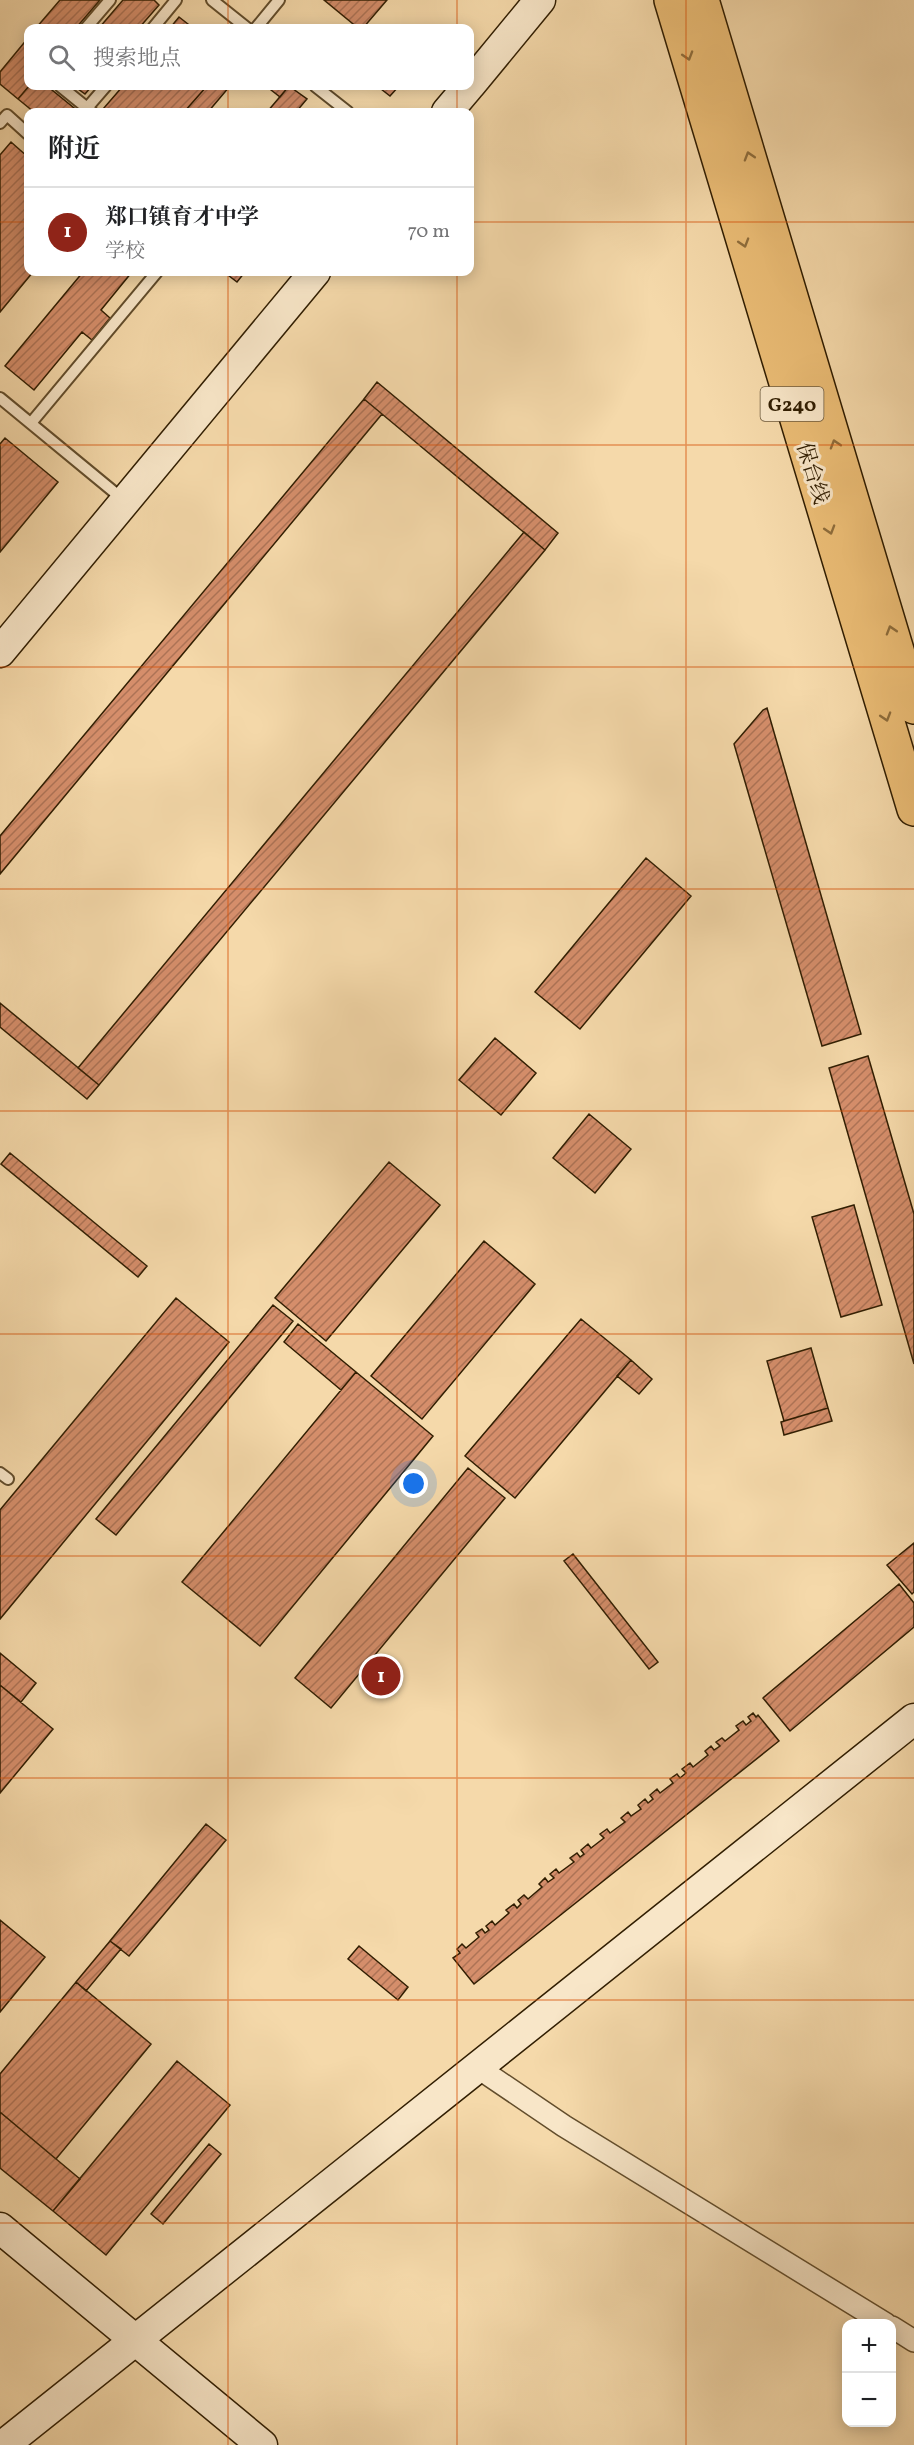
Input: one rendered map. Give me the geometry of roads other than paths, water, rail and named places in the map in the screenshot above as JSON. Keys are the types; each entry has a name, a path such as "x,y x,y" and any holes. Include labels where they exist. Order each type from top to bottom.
{"highway":[{"name":"保台线","path":"671,0 914,808"},
{"name":"保台线","path":"702,0 914,706"}],"street":[{"path":"474,79 540,0"},
{"path":"450,108 465,90"},
{"path":"0,652 312,276"},
{"path":"4,2445 914,1719"},
{"path":"477,2067 564,2126 878,2319"},
{"path":"0,2228 233,2445"},
{"path":"0,2252 261,2445"},
{"path":"896,2330 914,2341"}],"lane":[{"path":"89,24 110,0"},
{"path":"156,24 176,0"},
{"path":"212,0 242,24"},
{"path":"259,24 279,0"},
{"path":"65,90 88,108"},
{"path":"91,108 103,90"},
{"path":"320,90 343,108"},
{"path":"0,123 6,115 24,131"},
{"path":"31,423 154,276"},
{"path":"0,398 125,501"}],"place":[{"name":"郑口镇育才中学","path":"381,1676"}]}
